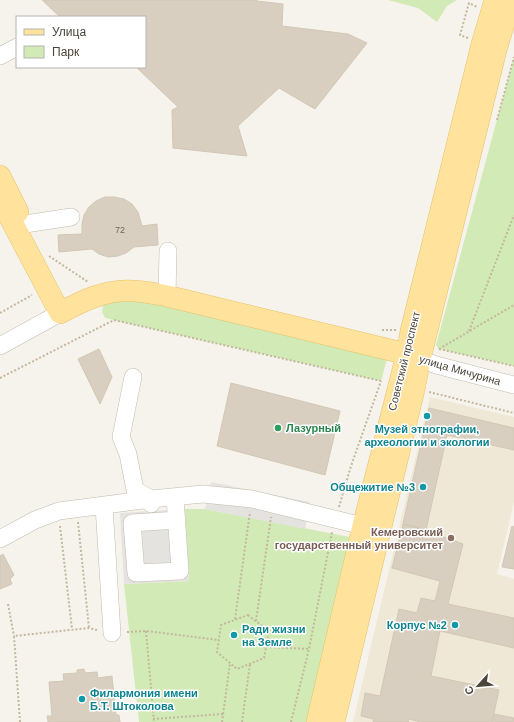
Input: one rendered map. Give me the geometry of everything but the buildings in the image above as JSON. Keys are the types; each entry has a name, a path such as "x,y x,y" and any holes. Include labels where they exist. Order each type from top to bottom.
{"main road":[{"name":"Советский проспект","path":"495,0 499,51"},
{"name":"Советский проспект","path":"334,722 413,398 414,356 411,332 499,51 511,0"},
{"path":"0,176 25,224 65,310"},
{"path":"0,199 65,310"},
{"path":"65,310 90,298 114,292 132,291 167,296 414,356"},
{"name":"Советский проспект","path":"317,722 363,526 414,356"}],"street":[{"path":"0,56 16,48"},
{"path":"25,224 71,217"},
{"path":"167,296 168,251"},
{"path":"0,346 65,310"},
{"name":"улица Мичурина","path":"414,356 436,364 514,385"},
{"path":"133,377 120,437 128,454 135,490 150,499"},
{"path":"0,539 35,520 58,511 150,499 203,494 252,499 363,526"},
{"path":"175,497 177,520 180,571 136,573 132,523 177,520"},
{"path":"150,499 152,522"},
{"path":"104,506 112,633"}],"path":[{"path":"469,3 460,35 499,51 495,126"},
{"path":"469,332 514,215"},
{"path":"439,349 514,305"},
{"path":"0,378 114,320 381,381 351,466 335,520 309,650 291,722"},
{"path":"436,345 439,349 514,366"},
{"path":"428,392 514,413"},
{"path":"235,619 252,499"},
{"path":"256,621 273,504"},
{"path":"76,509 89,628"},
{"path":"58,511 72,630"},
{"path":"8,604 14,636 20,722"},
{"path":"248,615 269,631 264,658 237,669 217,652 221,625 235,619 248,615"},
{"path":"14,636 89,628 112,633 146,631 219,640"},
{"path":"146,631 153,721 223,714"},
{"path":"266,647 309,650"},
{"path":"222,722 230,663"},
{"path":"242,722 250,664"}],"shaded area":[{"name":"Кемеровский государственный университет","path":"430,397 514,417 514,502 497,574 514,579 514,722 353,722"},
{"path":"211,482 310,502 305,529 205,509"},
{"path":"185,509 189,581 124,584 120,513"}],"green space":[{"path":"388,0 457,0 447,6 437,22 418,8"},
{"path":"514,57 514,366 439,349 436,345"},
{"path":"118,295 388,355 381,381 105,318 102,312 103,305"},
{"path":"185,509 205,509 350,537 308,722 139,722 124,584 189,581"}],"place":[{"name":"Музей этнографии, археологии и экологии","path":"427,416"},
{"name":"Лазурный","path":"278,428"},
{"name":"Общежитие №3","path":"423,487"},
{"name":"Кемеровский государственный университет","path":"451,538"},
{"name":"Корпус №2","path":"455,625"},
{"name":"Ради жизни на Земле","path":"234,635"},
{"name":"Филармония имени Б.Т. Штоколова","path":"82,699"}]}
